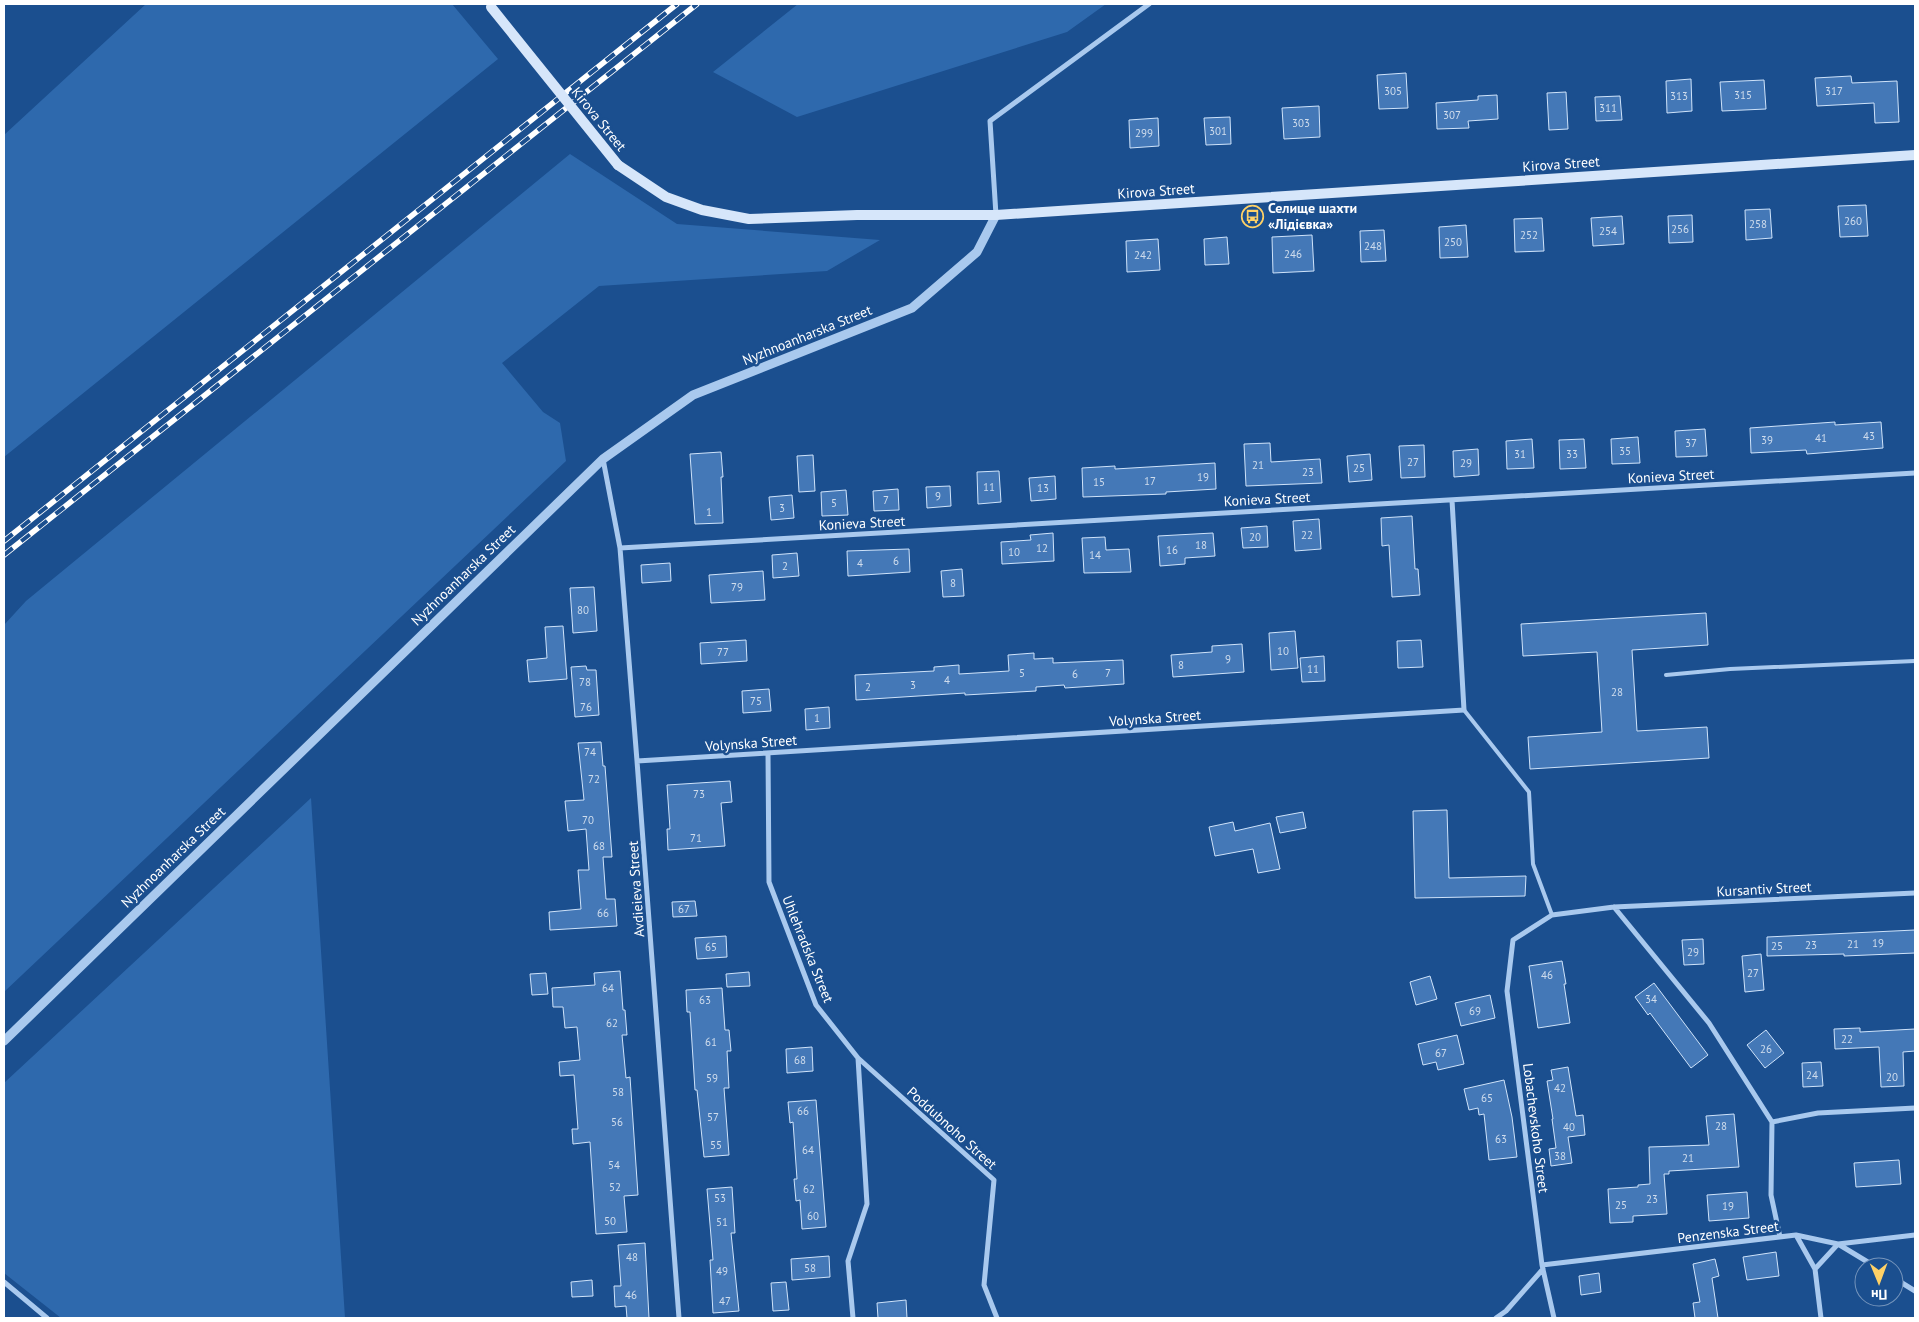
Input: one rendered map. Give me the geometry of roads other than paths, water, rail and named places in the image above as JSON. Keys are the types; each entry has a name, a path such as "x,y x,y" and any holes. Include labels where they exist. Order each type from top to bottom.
{"main road":[{"name":"Kirova Street","path":"489,5 618,165 666,197 702,210 749,219 857,215 996,215 1915,155"}],"street":[{"path":"996,215 990,121 1149,4"},
{"name":"Nyzhnoanharska Street","path":"4,1041 603,459 693,395 912,308 977,252 996,215"},
{"name":"Avdieieva Street","path":"603,459 620,548 638,761 679,1318"},
{"name":"Konieva Street","path":"620,548 1915,473"},
{"path":"1452,500 1464,710"},
{"name":"Volynska Street","path":"638,761 1464,710"},
{"name":"Uhlehradska Street","path":"768,753 769,882 816,1005 858,1058"},
{"name":"Kursantiv Street","path":"1513,940 1552,916 1614,907 1915,893"},
{"path":"1614,907 1709,1024 1772,1122 1771,1196 1780,1237"},
{"name":"Lobachevskoho Street","path":"1513,940 1507,991 1543,1267 1554,1318"},
{"path":"854,1318 848,1261 866,1204 858,1058"},
{"name":"Poddubnoho Street","path":"858,1058 994,1180 984,1286 997,1318"},
{"path":"1772,1122 1818,1114 1915,1108"},
{"path":"1796,1235 1815,1270 1821,1318"},
{"name":"Penzenska Street","path":"1543,1267 1796,1235 1838,1244 1915,1236"},
{"path":"1815,1270 1838,1244 1859,1257"},
{"path":"1496,1318 1506,1310 1543,1267"},
{"path":"4,1282 47,1318"},
{"path":"1904,1284 1915,1291"}],"lane":[{"path":"1666,674 1779,666 1915,661"},
{"path":"1464,710 1529,792 1533,864 1552,916"}],"railway":[{"path":"4,541 677,4"},
{"path":"4,555 697,4"}],"place":[{"name":"Селище шахти «Лідієвка»","path":"1252,216"}]}
